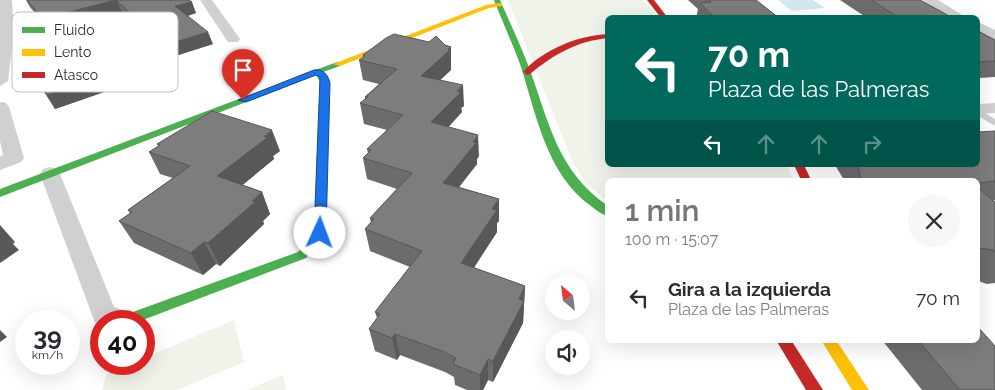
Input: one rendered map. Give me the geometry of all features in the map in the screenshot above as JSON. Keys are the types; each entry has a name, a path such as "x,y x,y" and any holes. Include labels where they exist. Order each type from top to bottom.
{"street":[{"path":"0,81 6,31 6,0"},
{"path":"206,0 233,39"},
{"path":"650,0 662,15"},
{"path":"928,0 956,15"},
{"path":"0,193 498,3 527,72 560,164 573,187 605,211"},
{"path":"980,27 995,36"},
{"path":"527,72 546,55 571,42 605,36"},
{"path":"152,310 302,256 320,233 325,83 324,76 317,71"},
{"path":"0,107 14,158 0,164"},
{"path":"980,111 995,108"},
{"path":"50,174 102,310"},
{"path":"785,343 815,390"},
{"path":"830,343 861,390"}],"lane":[{"path":"980,113 995,124"}],"shaded area":[{"path":"508,0 643,0 657,15 605,15 605,167 788,167 792,178 605,178 605,199 584,182 572,161"},
{"path":"234,320 244,362 177,390 102,390 107,375 155,375 155,353"},
{"path":"283,375 286,390 246,390"}],"water":[{"path":"778,0 813,0 825,8 792,11"}],"building":[{"path":"27,0 116,0 69,12 37,12"},
{"path":"116,0 189,0 192,2 175,6 208,32 178,41 178,12 129,12"},
{"path":"709,0 756,0 775,15 712,15 700,3 711,2"},
{"path":"871,0 920,0 948,15 895,15"},
{"path":"980,32 995,40 995,61 980,62"},
{"path":"394,34 429,42 436,36 445,45 451,47 421,76 463,85 457,91 461,92 431,122 478,135 473,142 476,143 443,183 499,199 492,209 497,210 461,263 525,286 519,299 524,301 493,361 488,359 480,375 453,364 456,358 442,351 395,334 392,338 369,329 380,314 375,312 422,251 365,229 374,219 370,218 412,173 363,158 371,150 367,149 403,115 360,103 397,69 359,60 365,56 363,55"},
{"path":"45,92 56,92 47,95"},
{"path":"212,111 272,130 264,136 267,138 217,176 262,192 252,201 255,202 208,243 204,242 191,253 119,221 132,212 128,210 190,166 149,152 160,145 157,144"},
{"path":"995,131 995,181 980,183 980,178 861,178 858,167 980,167 980,132"},
{"path":"980,190 995,202 995,253 994,250 980,248"},
{"path":"980,329 995,346 995,390 960,390 921,343 980,343"}],"traffic: fast":[{"path":"497,0 523,62 546,132 563,168 575,185 605,210"},
{"path":"0,193 337,64"},
{"path":"154,310 302,255 320,233 325,83 323,76 317,71"}],"traffic: slow":[{"path":"337,64 488,6 500,5"},
{"path":"830,343 861,390"}],"traffic: jam":[{"path":"650,0 662,15"},
{"path":"527,72 545,58 564,47 585,39 605,36"},
{"path":"800,167 805,178"},
{"path":"785,343 815,390"}],"route":[{"path":"243,100 317,71 324,76 320,233"}]}
